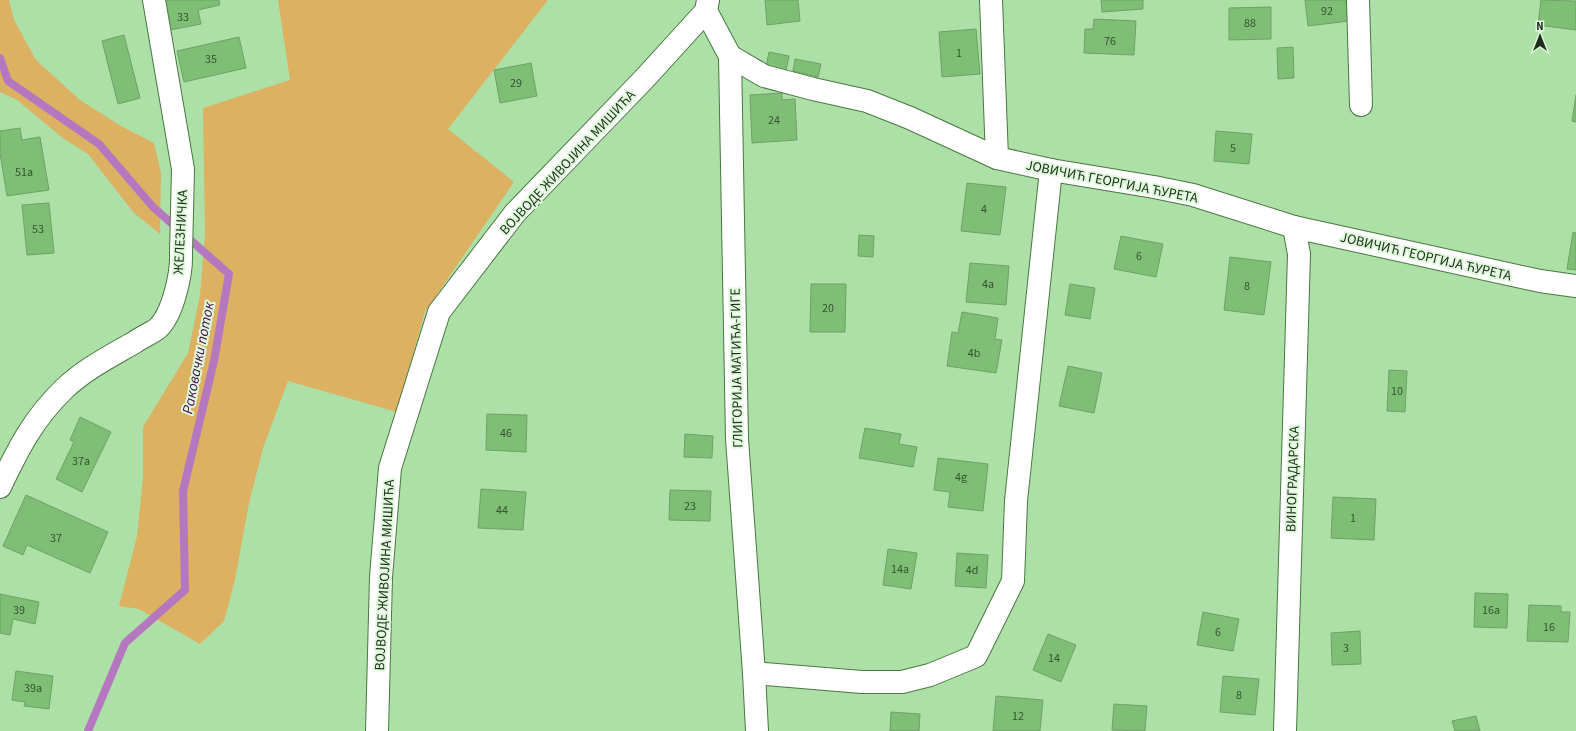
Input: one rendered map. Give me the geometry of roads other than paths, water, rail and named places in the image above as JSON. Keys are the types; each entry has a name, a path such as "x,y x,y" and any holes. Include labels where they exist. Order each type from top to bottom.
{"street":[{"name":"ЖЕЛЕЗНИЧКА","path":"0,487 28,432 46,407 66,387 92,367 159,328 169,312 175,296 182,263 181,253 184,169 154,0"},
{"path":"991,0 997,158"},
{"path":"1358,0 1361,105"},
{"name":"ГЛИГОРИЈА МАТИЋА-ГИГЕ","path":"707,5 730,56 737,439 757,731"},
{"name":"ВОЈВОДЕ ЖИВОЈИНА МИШИЋА","path":"377,731 381,577 390,468 440,312 515,213 646,77 707,5"},
{"name":"ЈОВИЧИЋ ГЕОРГИЈА ЋУРЕТА","path":"730,56 764,76 867,101 910,118 997,158 1051,170 1193,195 1294,226 1533,280 1576,286"},
{"path":"754,673 862,682 902,682 930,675 976,656 1013,580 1016,501 1051,170"},
{"name":"ВИНОГРАДАРСКА","path":"1285,731 1299,254 1294,226"}],"waterway":[{"name":"Раковачки поток","path":"0,58 8,81 99,144 153,207 229,274 214,361 183,491 185,590 125,643 88,731"}]}
